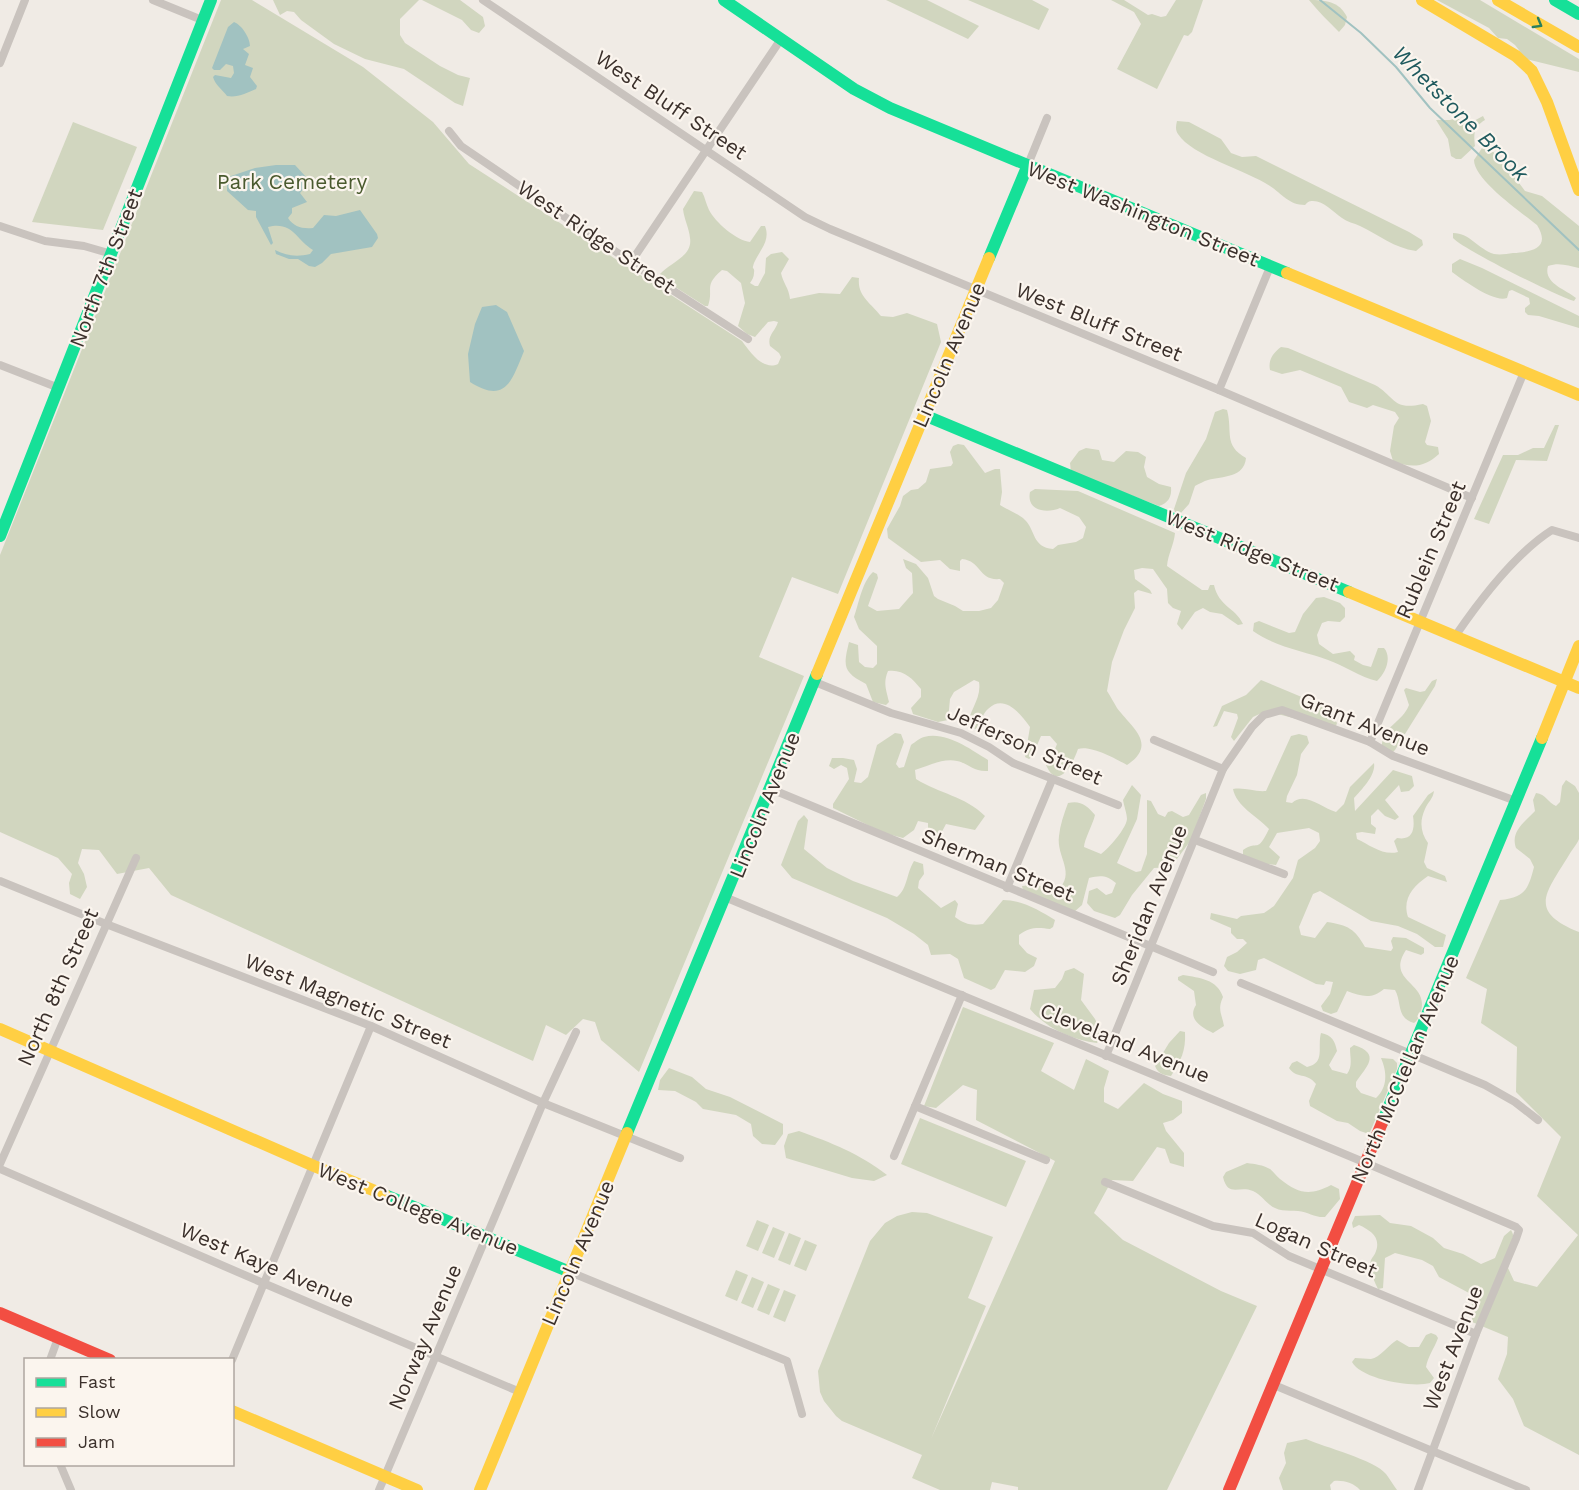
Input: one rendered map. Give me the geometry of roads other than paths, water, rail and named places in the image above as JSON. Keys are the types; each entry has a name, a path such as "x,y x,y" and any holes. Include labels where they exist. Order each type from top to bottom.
{"main road":[{"name":"North 7th Street","path":"0,536 211,0"},
{"name":"West Washington Street","path":"724,0 854,88 890,108 1579,395"},
{"path":"1422,0 1516,56 1532,71 1544,94 1579,190"},
{"path":"1498,0 1579,47"},
{"path":"1555,0 1579,14"},
{"name":"Lincoln Avenue","path":"480,1490 727,898 1027,166"},
{"name":"West Ridge Street","path":"924,415 1579,688"},
{"name":"North McClellan Avenue","path":"1229,1490 1579,646"},
{"name":"West College Avenue","path":"0,1029 314,1166 570,1272"},
{"path":"0,1313 108,1358"},
{"path":"234,1412 417,1490"}],"street":[{"path":"0,63 25,0"},
{"path":"153,0 202,20"},
{"name":"West Bluff Street","path":"483,0 806,217 830,230 1219,390 1472,498"},
{"path":"497,10 501,1"},
{"path":"631,261 781,39"},
{"name":"Lincoln Avenue","path":"1027,166 1047,118"},
{"name":"West Ridge Street","path":"449,131 462,146 748,339"},
{"path":"0,226 45,241 84,246 112,254"},
{"path":"1219,390 1270,267"},
{"path":"0,365 59,388"},
{"name":"Rublein Street","path":"1370,742 1524,372"},
{"path":"1456,636 1486,594 1537,539 1552,530 1579,538"},
{"name":"Jefferson Street","path":"815,682 891,713 961,733 989,747 1013,764 1118,806"},
{"name":"Grant Avenue","path":"1223,769 1252,727 1264,715 1282,710 1370,742 1393,756 1516,801"},
{"path":"1154,740 1223,769"},
{"name":"Sheridan Avenue","path":"1106,1056 1196,840 1223,769"},
{"path":"1008,888 1052,780"},
{"name":"Sherman Street","path":"771,789 1212,972"},
{"path":"1196,840 1284,874"},
{"name":"North 8th Street","path":"0,1164 136,858"},
{"name":"West Magnetic Street","path":"0,881 371,1026 543,1103 680,1158"},
{"name":"Cleveland Avenue","path":"727,898 1509,1223"},
{"path":"1241,983 1485,1085 1515,1102 1538,1120"},
{"path":"894,1156 962,995"},
{"path":"232,1358 371,1026"},
{"name":"Norway Avenue","path":"379,1490 543,1103 576,1032"},
{"path":"915,1106 1046,1160"},
{"name":"West Kaye Avenue","path":"0,1169 520,1392"},
{"name":"Logan Street","path":"1105,1182 1213,1227 1253,1233 1289,1256 1476,1334"},
{"name":"West Avenue","path":"1418,1490 1476,1334 1519,1230 1509,1223"},
{"name":"West College Avenue","path":"570,1272 787,1361 802,1414"},
{"path":"50,1358 58,1338"},
{"path":"1274,1385 1526,1490"},
{"path":"61,1466 71,1490"}],"water":[{"path":"234,22 243,29 249,39 250,46 243,49 249,54 245,65 253,68 250,77 257,86 256,89 246,94 227,96 213,77 215,75 231,78 234,73 233,66 226,64 220,70 212,68 228,27"},
{"path":"295,165 307,178 305,187 300,193 307,202 292,208 292,213 288,218 293,224 302,228 313,228 324,215 336,216 360,210 377,234 378,238 372,247 331,254 315,267 298,259 289,259 276,254 275,250 288,255 301,255 310,254 313,250 294,232 276,226 268,227 273,243 271,245 256,217 256,211 248,210 227,191 227,185 216,181 255,168"},
{"path":"496,305 507,312 524,351 511,380 500,390 492,391 470,382 468,354 475,324 482,307"}],"waterway":[{"name":"Whetstone Brook","path":"1320,0 1361,33 1396,67 1430,108 1579,250"}],"park label":[{"name":"Park Cemetery","path":"292,182"}]}
